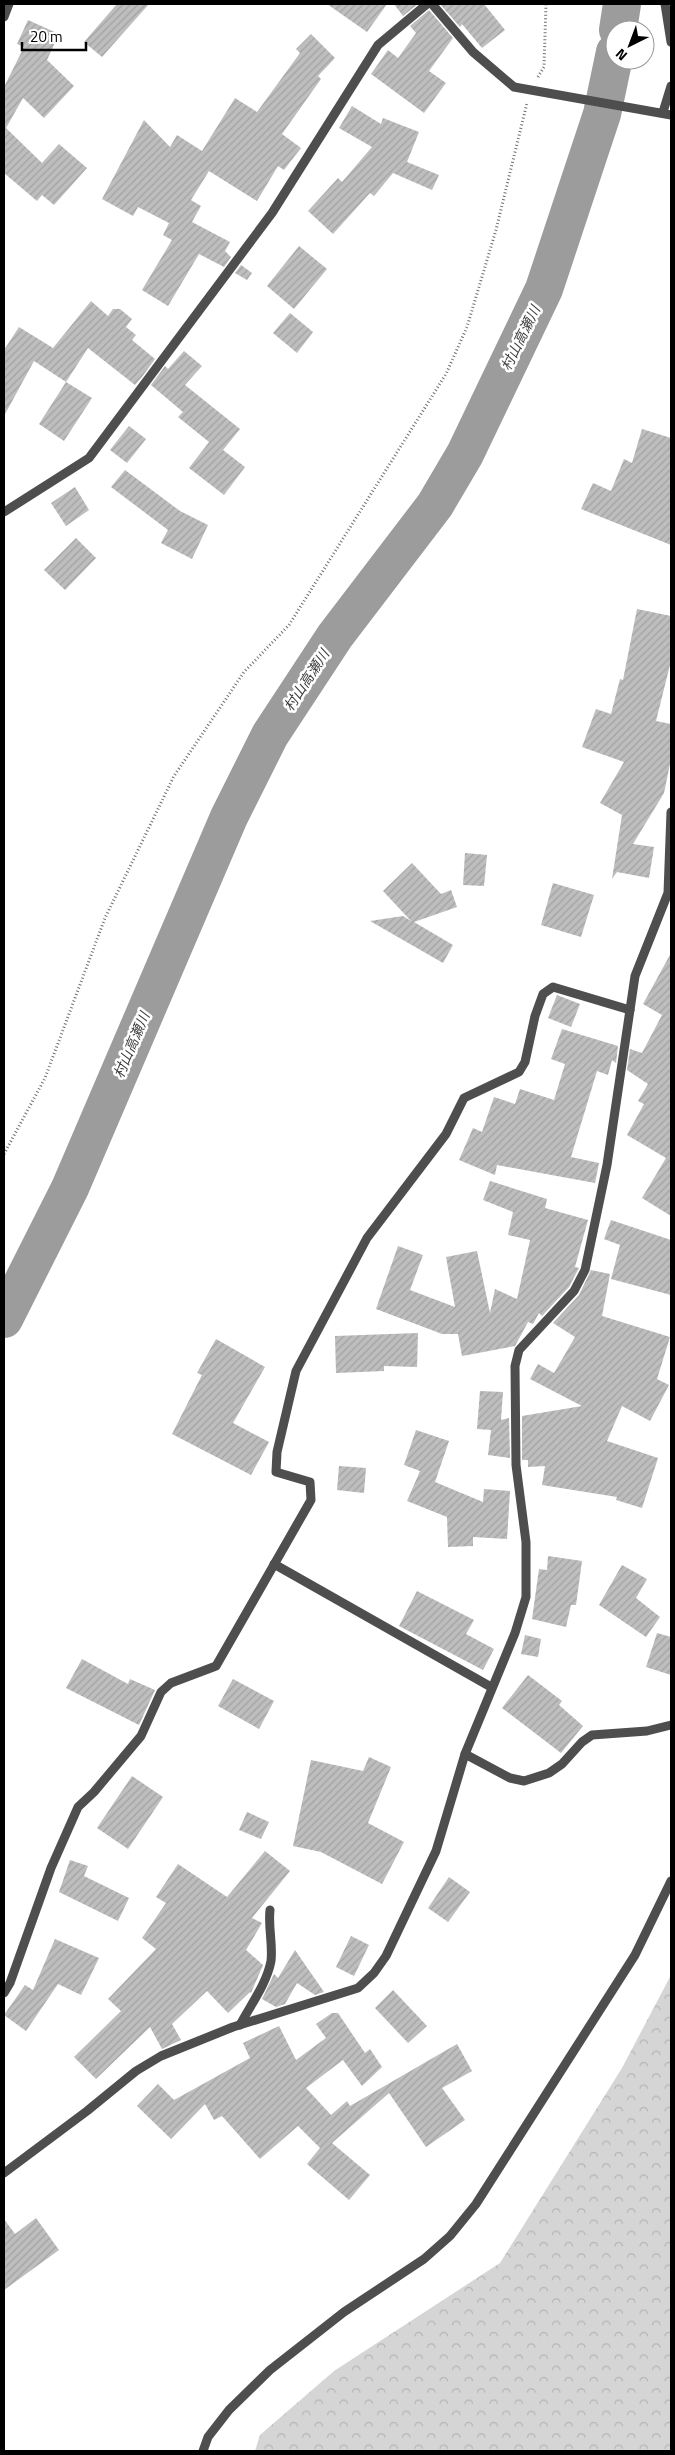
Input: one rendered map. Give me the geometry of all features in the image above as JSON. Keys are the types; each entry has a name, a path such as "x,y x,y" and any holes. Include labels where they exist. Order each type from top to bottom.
{"lane":[{"path":"4,17 9,4"},
{"path":"4,512 89,458 272,213 378,45 427,4"},
{"path":"432,4 473,52 514,87 545,94 667,114 671,86"},
{"path":"665,4 671,42"},
{"path":"4,2171 87,2111 136,2071 161,2056 240,2025 358,1988 374,1974 386,1956 436,1851 465,1754 491,1687 515,1633 526,1597 526,1542 516,1465 515,1366 519,1350 546,1318 574,1291 585,1270 606,1165 635,976 669,892 671,812"},
{"path":"4,1993 10,1983 51,1868 78,1807 94,1792 141,1736 161,1692 171,1683 216,1666 311,1500 310,1482 276,1472 277,1452 296,1371 367,1238 446,1134 464,1098 519,1072 525,1062 535,1016 543,994 553,987 630,1010"},
{"path":"274,1564 491,1687"},
{"path":"465,1754 510,1778 524,1781 549,1772 562,1764 582,1742 592,1735 647,1731 671,1725"},
{"path":"202,2451 208,2437 229,2410 270,2370 344,2312 424,2259 450,2236 476,2204 635,1955 671,1881"},
{"path":"240,2025 266,1977 271,1961 271,1934 268,1921 270,1910"}],"path":[{"path":"4,1154 45,1078 105,918 174,776 244,672 288,625 446,374 470,318 496,230 529,91 544,68 546,4"}],"green space":[{"path":"671,1975 671,2451 255,2451 260,2435 334,2371 500,2263 622,2068"}],"building":[{"path":"117,4 149,4 102,57 84,42"},
{"path":"327,4 387,4 367,32"},
{"path":"394,4 418,4 403,16"},
{"path":"440,4 484,4 505,30 482,48 462,24 460,27"},
{"path":"429,10 453,38 429,71 446,83 424,113 371,74 388,50 398,58 416,33 410,26"},
{"path":"28,20 59,34 47,60 74,86 44,118 23,98 6,128 42,163 59,144 87,168 54,205 42,195 37,201 4,173 4,87 24,47 17,44"},
{"path":"311,34 335,58 318,76 321,79 282,134 301,148 284,170 278,166 257,201 209,171 191,200 201,206 192,222 230,242 225,251 231,257 224,267 199,254 168,306 142,290 172,240 163,235 169,223 138,207 133,216 102,199 144,120 170,147 177,135 202,151 235,98 257,112 300,53 296,49"},
{"path":"352,106 381,124 383,118 419,132 407,162 439,175 432,190 393,173 374,196 370,193 333,234 308,211 338,178 342,182 372,147 339,128"},
{"path":"299,246 327,269 294,309 267,286"},
{"path":"241,265 252,273 247,280 235,273"},
{"path":"91,301 108,316 113,309 120,309 132,319 126,327 136,335 132,340 155,359 142,377 135,385 88,348 66,382 34,361 4,416 4,350 19,327 53,348"},
{"path":"290,313 313,332 297,353 273,333"},
{"path":"184,351 202,366 185,385 240,429 223,450 245,467 224,495 189,468 209,442 178,417 183,412 151,385 165,366 168,369"},
{"path":"66,382 92,398 64,441 39,424"},
{"path":"129,426 146,439 127,463 110,450"},
{"path":"642,429 671,438 671,545 581,509 593,483 611,491 624,459 632,463"},
{"path":"125,470 180,511 208,525 192,559 161,543 168,530 111,487"},
{"path":"75,487 89,510 66,526 51,503"},
{"path":"76,538 96,558 65,590 44,570"},
{"path":"637,609 671,616 671,661 656,721 671,724 671,759 664,793 633,844 654,847 649,878 617,872 612,879 622,815 600,803 624,762 582,747 596,709 611,714 620,679 623,680"},
{"path":"465,853 487,855 484,886 463,885"},
{"path":"412,863 441,894 451,890 457,907 414,922 453,945 443,963 370,921 403,916 411,921 383,891"},
{"path":"553,883 594,895 581,937 541,925"},
{"path":"671,953 671,1216 642,1198 666,1158 627,1135 644,1104 638,1101 648,1084 627,1070 630,1049 642,1053 662,1015 643,1004"},
{"path":"557,995 580,1004 571,1027 548,1018"},
{"path":"562,1029 618,1046 616,1063 612,1060 608,1075 597,1071 571,1157 599,1163 595,1183 497,1165 495,1175 459,1160 473,1128 482,1132 494,1097 515,1104 520,1089 554,1100 565,1064 551,1059"},
{"path":"490,1181 547,1199 545,1208 588,1220 575,1267 579,1268 569,1287 542,1316 539,1313 533,1324 528,1322 515,1346 462,1356 458,1334 442,1334 376,1309 398,1246 423,1255 410,1290 455,1307 446,1257 477,1251 490,1313 495,1289 517,1299 530,1240 508,1235 513,1212 483,1200"},
{"path":"611,1220 671,1240 671,1295 611,1279 620,1245 604,1239"},
{"path":"591,1270 610,1274 602,1316 670,1337 657,1379 669,1385 650,1421 622,1406 607,1441 658,1458 642,1508 616,1500 617,1497 542,1485 545,1466 528,1467 528,1460 522,1460 522,1416 582,1406 530,1379 538,1364 554,1373 575,1337 553,1323 579,1295"},
{"path":"418,1333 417,1367 384,1366 384,1371 336,1373 335,1336"},
{"path":"216,1339 265,1367 233,1423 269,1442 251,1475 172,1434 202,1375 197,1373"},
{"path":"480,1391 503,1392 501,1420 509,1418 510,1458 488,1455 491,1430 477,1429"},
{"path":"416,1430 449,1441 435,1482 483,1502 484,1489 510,1491 507,1539 473,1537 473,1546 448,1547 447,1517 407,1501 420,1471 404,1465"},
{"path":"339,1466 366,1468 364,1493 337,1490"},
{"path":"548,1556 582,1561 576,1605 571,1605 566,1627 532,1619 539,1569 547,1570"},
{"path":"622,1565 647,1579 636,1598 660,1617 646,1637 599,1605"},
{"path":"417,1591 474,1620 466,1634 494,1649 483,1670 399,1626"},
{"path":"657,1633 671,1637 671,1675 646,1667"},
{"path":"525,1635 541,1639 538,1657 521,1654"},
{"path":"82,1659 128,1684 130,1679 155,1690 139,1725 66,1688"},
{"path":"528,1675 562,1701 559,1705 583,1726 561,1753 502,1708"},
{"path":"233,1679 274,1701 259,1729 218,1706"},
{"path":"369,1757 391,1767 368,1823 404,1842 382,1884 321,1852 293,1846 311,1760 363,1771"},
{"path":"132,1776 163,1797 128,1849 97,1828"},
{"path":"247,1812 269,1822 261,1839 239,1830"},
{"path":"265,1851 290,1871 252,1918 262,1923 246,1950 263,1965 251,1993 228,2013 207,1991 172,2024 181,2040 162,2049 150,2027 96,2079 74,2057 121,2011 108,1999 156,1949 142,1938 166,1903 156,1897 178,1864 227,1897"},
{"path":"70,1860 88,1866 84,1876 129,1898 118,1921 59,1892"},
{"path":"449,1877 470,1892 448,1922 428,1908"},
{"path":"351,1936 369,1945 354,1976 336,1967"},
{"path":"55,1939 99,1958 81,1995 58,1984 26,2031 4,2015 25,1985 33,1990"},
{"path":"295,1950 324,1992 315,1995 297,1983 285,2004 276,2007 262,1999 274,1974 278,1978"},
{"path":"393,1990 427,2026 408,2043 375,2008"},
{"path":"332,2013 338,2013 365,2053 370,2049 382,2067 362,2086 343,2060 306,2088 331,2115 347,2101 350,2106 457,2044 472,2071 442,2088 465,2120 426,2147 389,2093 332,2143 370,2175 349,2200 307,2164 320,2148 298,2126 260,2159 222,2116 214,2120 205,2104 171,2139 137,2106 158,2084 174,2100 250,2058 243,2043 279,2026 296,2060 326,2038 316,2024"},
{"path":"36,2218 59,2250 4,2290 4,2219 15,2234"}],"waterway":[{"name":"村山高瀬川","path":"620,20 622,4"},
{"name":"村山高瀬川","path":"4,1319 70,1188 229,817 270,735 335,636 435,505 465,454 544,289 602,114 611,70"}]}
